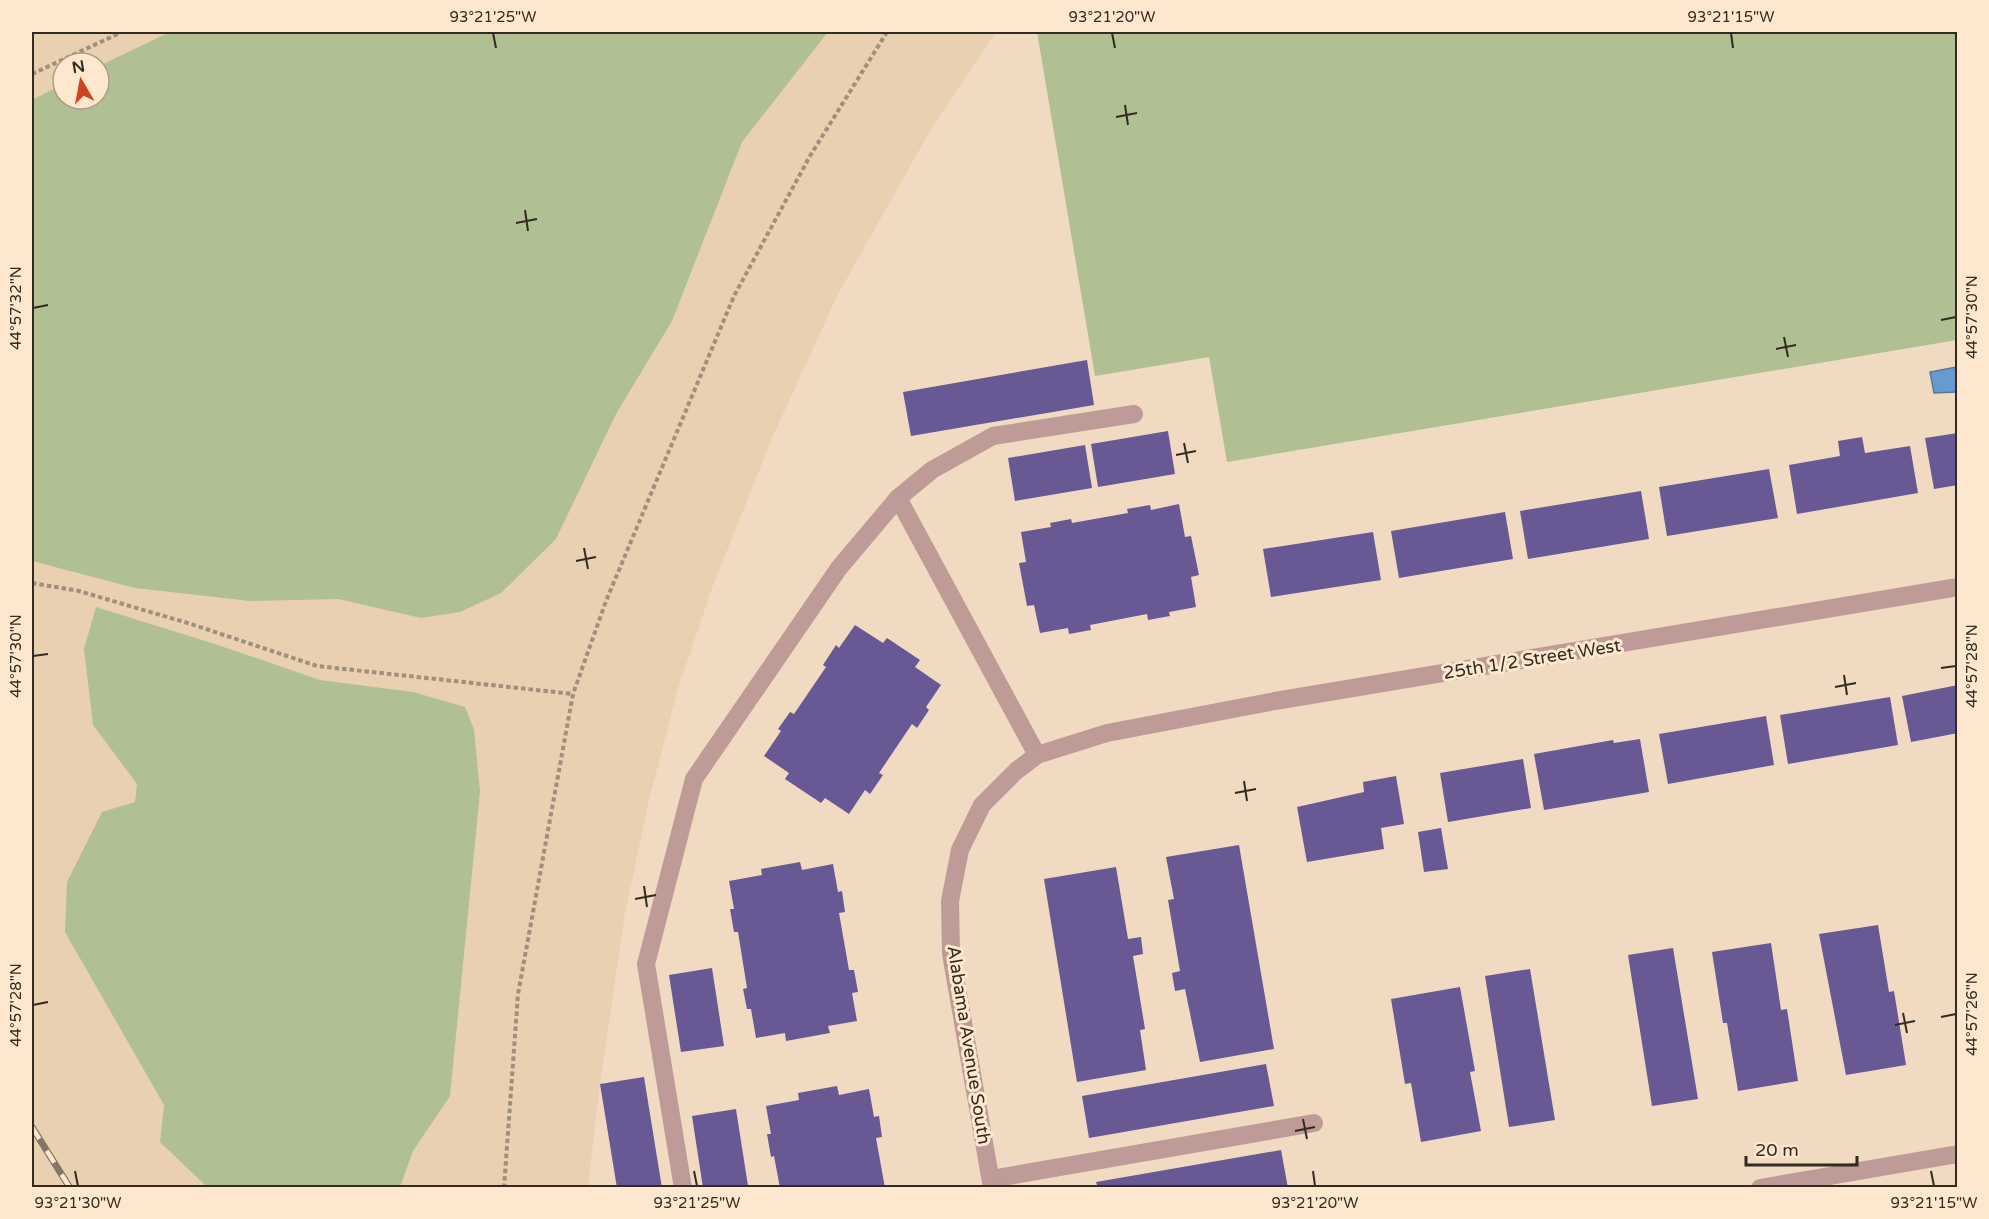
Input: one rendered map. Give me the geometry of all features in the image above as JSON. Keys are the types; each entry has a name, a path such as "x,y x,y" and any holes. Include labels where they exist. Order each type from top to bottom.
{"street":[{"path":"684,1188 646,964 694,779 838,568 898,498 932,470 993,436 1134,414"},
{"path":"898,498 1037,755"},
{"name":"25th 1/2 Street West","path":"1107,733 1275,701 1958,587"},
{"name":"Alabama Avenue South","path":"992,1184 951,954 950,901 960,850 982,805 1016,771 1037,755 1107,733"},
{"path":"992,1184 1314,1123"},
{"path":"1760,1188 1958,1154"}],"path":[{"path":"32,74 123,32"},
{"path":"504,1188 518,994 573,694 606,601 734,296 810,156 887,32"},
{"path":"32,583 79,591 190,624 316,666 573,694"}],"shaded area":[{"path":"32,32 996,32 930,131 837,296 773,436 712,588 678,689 649,800 625,913 600,1084 588,1187 32,1187"}],"green space":[{"path":"170,32 828,32 742,142 672,321 616,414 556,539 501,593 460,612 421,618 338,599 250,601 135,588 32,561 32,100 51,90 51,111 111,111 111,60"},
{"path":"1037,32 1957,32 1957,340 1227,462 1209,357 1095,376"},
{"path":"96,607 320,680 413,692 465,707 474,729 480,792 450,1096 413,1151 400,1187 207,1187 160,1142 164,1105 65,932 67,882 102,812 135,802 137,784 93,725 84,649"}],"water":[{"path":"1957,367 1957,392 1934,393 1930,372"}],"building":[{"path":"1087,360 1094,405 911,436 903,392"},
{"path":"1168,431 1175,474 1098,487 1091,444"},
{"path":"1958,433 1958,485 1934,489 1925,438"},
{"path":"1862,437 1865,453 1910,446 1918,493 1797,514 1789,465 1840,456 1838,441"},
{"path":"1085,445 1092,488 1015,501 1008,458"},
{"path":"1769,469 1778,518 1667,536 1659,487"},
{"path":"1641,491 1649,539 1528,559 1520,511"},
{"path":"1179,504 1185,537 1191,536 1199,575 1191,577 1196,607 1169,612 1170,616 1148,620 1147,614 1090,625 1091,630 1069,634 1068,628 1040,633 1034,605 1027,606 1019,563 1026,562 1021,532 1051,527 1050,523 1071,519 1072,523 1128,513 1127,509 1150,505 1151,510"},
{"path":"1505,512 1513,559 1399,578 1391,531"},
{"path":"1373,532 1381,580 1271,597 1263,549"},
{"path":"855,625 883,643 887,638 920,660 915,667 941,685 926,707 929,710 917,728 912,724 879,773 883,775 870,794 865,790 849,814 825,798 821,803 785,779 789,773 764,756 781,731 778,729 790,712 794,714 826,667 823,665 836,645 839,648"},
{"path":"1958,685 1958,733 1911,742 1902,696"},
{"path":"1890,697 1898,745 1788,764 1780,715"},
{"path":"1766,716 1774,765 1668,784 1659,734"},
{"path":"1640,739 1649,792 1544,810 1534,754 1613,740 1614,743"},
{"path":"1523,759 1531,808 1448,822 1440,773"},
{"path":"1396,776 1404,824 1381,828 1384,849 1307,862 1297,807 1364,792 1363,782"},
{"path":"1441,828 1448,869 1424,872 1418,832"},
{"path":"1239,845 1274,1049 1200,1062 1185,989 1175,991 1172,973 1180,971 1168,900 1174,899 1166,857"},
{"path":"800,862 802,870 833,864 838,892 842,891 845,912 839,913 849,970 854,970 858,992 852,993 857,1021 828,1026 830,1033 786,1041 785,1033 756,1038 751,1009 747,1009 743,989 747,988 738,932 734,932 730,909 734,909 729,881 762,875 761,869"},
{"path":"1116,867 1128,939 1141,937 1143,954 1133,956 1145,1029 1140,1030 1146,1070 1077,1082 1044,879"},
{"path":"1878,925 1889,992 1894,991 1906,1065 1846,1075 1819,934"},
{"path":"1771,943 1781,1010 1787,1009 1798,1081 1738,1091 1727,1023 1723,1023 1712,952"},
{"path":"1673,948 1698,1099 1652,1106 1628,955"},
{"path":"712,968 724,1046 681,1052 669,975"},
{"path":"1530,969 1555,1120 1509,1127 1485,976"},
{"path":"1460,987 1475,1071 1470,1072 1481,1131 1421,1142 1411,1083 1405,1084 1391,999"},
{"path":"1266,1064 1274,1106 1089,1138 1082,1096"},
{"path":"644,1077 662,1188 617,1188 600,1084"},
{"path":"837,1086 839,1095 869,1089 874,1117 879,1116 882,1137 876,1138 885,1188 780,1188 767,1134 771,1134 766,1106 799,1100 798,1093"},
{"path":"736,1109 748,1186 703,1188 692,1116"},
{"path":"1281,1150 1288,1188 1098,1188 1096,1182"}],"railway":[{"path":"32,1127 70,1188"}]}
